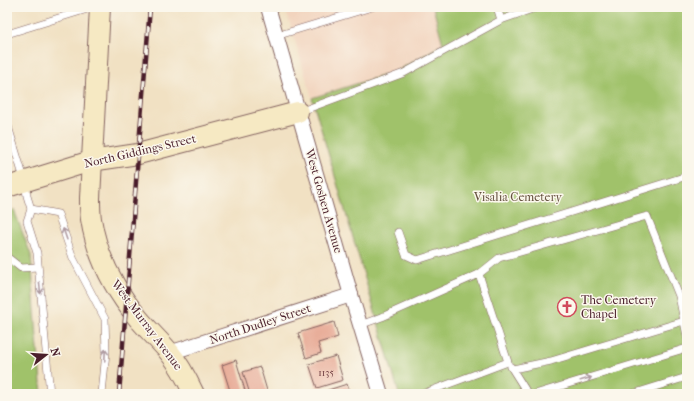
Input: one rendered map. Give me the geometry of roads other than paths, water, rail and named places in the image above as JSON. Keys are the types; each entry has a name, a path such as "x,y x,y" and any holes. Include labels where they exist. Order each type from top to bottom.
{"main road":[{"path":"91,162 100,7"},
{"name":"North Giddings Street","path":"16,185 91,162 138,154 298,112"},
{"name":"West Murray Avenue","path":"91,162 91,219 101,257 109,276 138,318 169,353 181,370 194,394"}],"street":[{"name":"West Goshen Avenue","path":"268,7 381,394"},
{"name":"North Dudley Street","path":"169,353 351,295"}],"lane":[{"path":"7,34 94,7"},
{"path":"276,36 372,7"},
{"path":"497,7 501,20"},
{"path":"298,112 404,73 501,20 538,7"},
{"path":"7,123 16,185 27,196 31,209 27,222 37,254 50,394"},
{"path":"398,232 406,255 417,260 687,176"},
{"path":"31,209 58,214 73,258 105,319 106,352 102,394"},
{"path":"360,325 382,317 479,274 499,258 647,216 679,296 687,336"},
{"path":"7,256 21,268 38,268"},
{"path":"479,274 508,362 528,394"},
{"path":"513,369 550,361 684,321"},
{"path":"535,394 687,348"},
{"path":"422,394 508,362"},
{"path":"632,394 687,377"}],"railway":[{"path":"119,394 150,7"}],"place":[{"name":"The Cemetery Chapel","path":"567,307"}],"park label":[{"name":"Visalia Cemetery","path":"518,197"}]}
